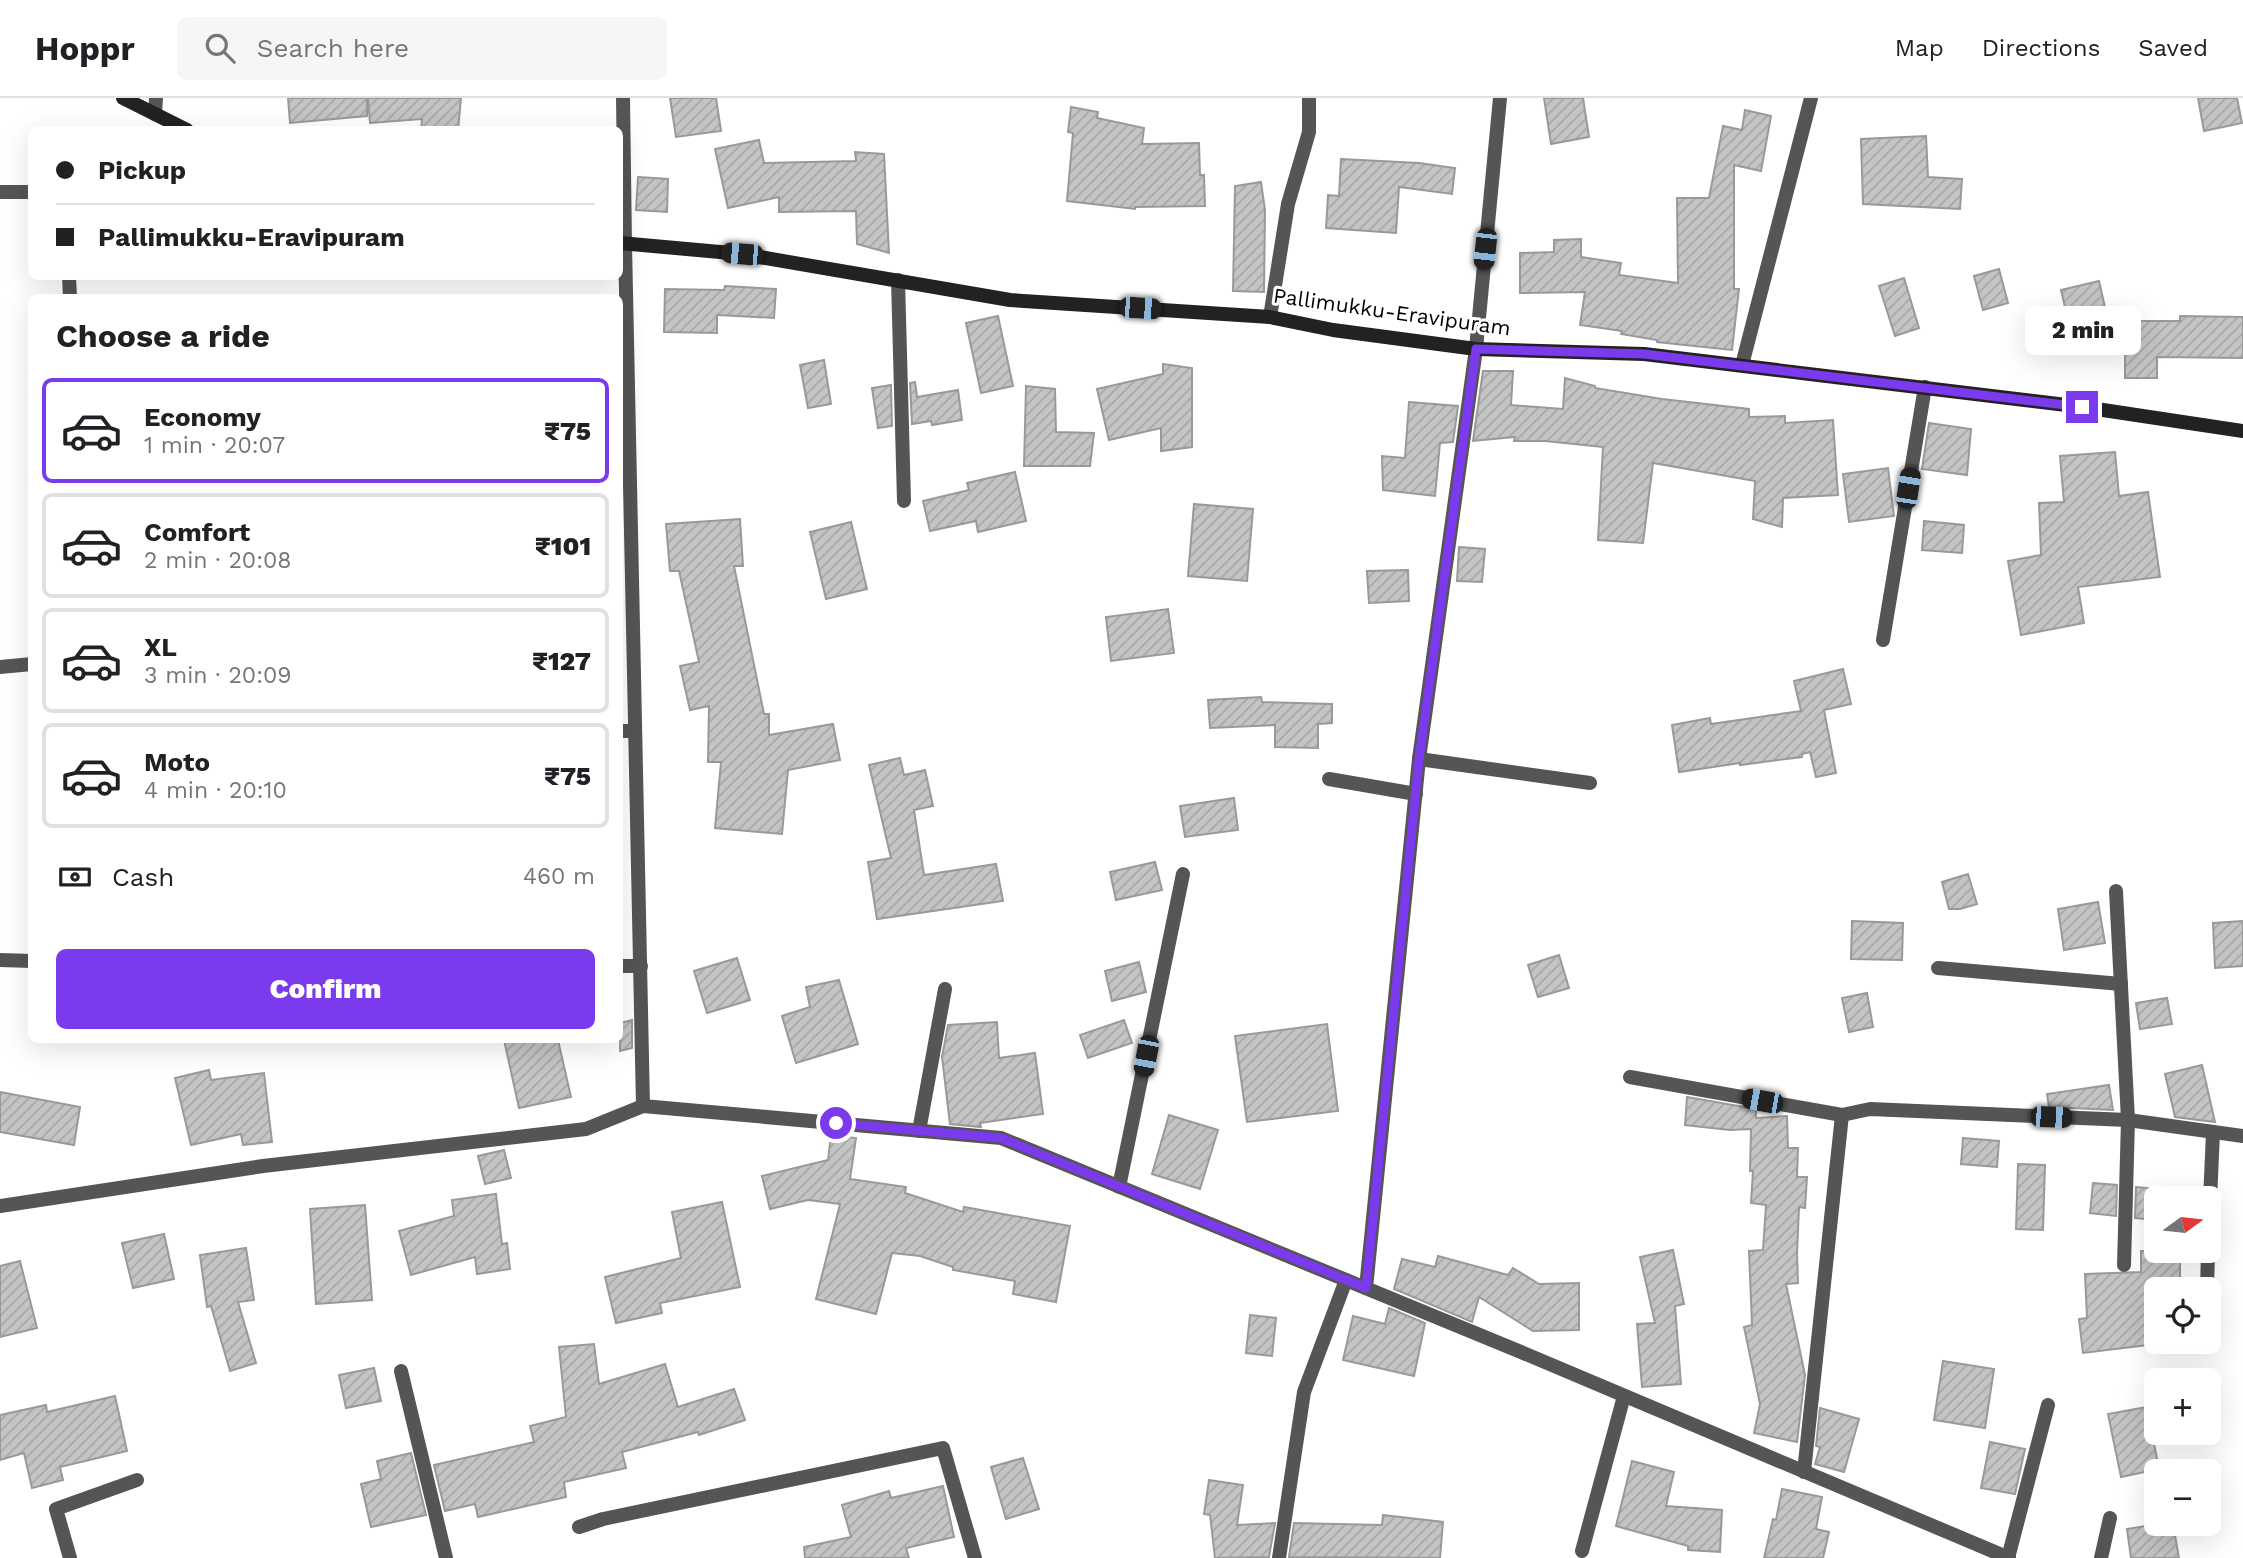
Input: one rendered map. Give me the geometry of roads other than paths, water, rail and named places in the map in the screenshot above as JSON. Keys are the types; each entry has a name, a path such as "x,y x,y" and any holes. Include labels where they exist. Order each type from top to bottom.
{"main road":[{"path":"123,98 179,126"},
{"name":"Pallimukku-Eravipuram","path":"623,243 742,254 1010,300 1270,317 1334,330 1476,349 1644,354 2082,407 2243,431"}],"street":[{"path":"155,114 156,98"},
{"path":"623,170 624,98"},
{"path":"1270,317 1288,204 1309,132 1309,98"},
{"path":"1366,1288 1419,759 1476,349 1500,98"},
{"path":"1742,365 1811,98"},
{"path":"0,192 28,192"},
{"path":"623,280 643,1106"},
{"path":"898,280 904,501"},
{"path":"1883,640 1925,387"},
{"path":"0,667 28,664"},
{"path":"623,731 635,731"},
{"path":"1419,759 1590,783"},
{"path":"1329,779 1416,793"},
{"path":"1119,1186 1183,874"},
{"path":"2116,891 2129,1120 2124,1265"},
{"path":"0,960 28,961"},
{"path":"623,966 640,966"},
{"path":"1938,968 2121,984"},
{"path":"919,1131 945,989"},
{"path":"1630,1077 1842,1115 1870,1109 2129,1120 2243,1136"},
{"path":"0,1206 263,1166 586,1129 643,1106 1001,1138 1624,1395 2009,1558 2048,1405"},
{"path":"1804,1472 1842,1115"},
{"path":"2211,1186 2213,1132"},
{"path":"1279,1558 1304,1392 1346,1280"},
{"path":"401,1371 446,1558"},
{"path":"1582,1551 1624,1395"},
{"path":"579,1527 603,1519 943,1448 975,1558"},
{"path":"70,1558 55,1509 137,1480"},
{"path":"2101,1558 2110,1518"}]}
